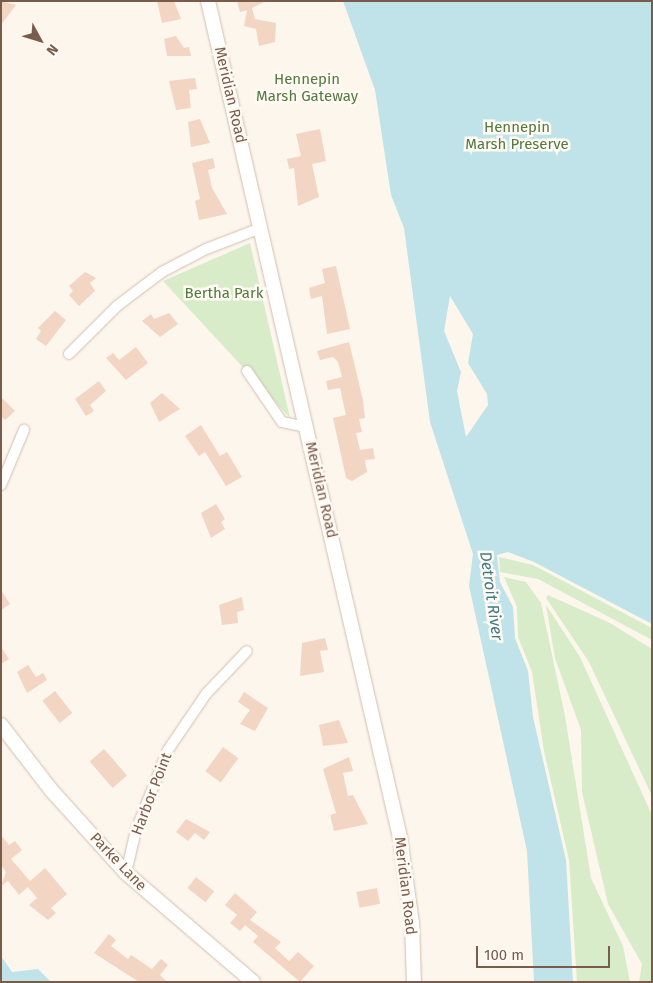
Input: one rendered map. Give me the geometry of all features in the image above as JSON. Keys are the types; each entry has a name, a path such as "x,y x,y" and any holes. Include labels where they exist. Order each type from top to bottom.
{"street":[{"name":"Meridian Road","path":"208,1 400,837 412,923 414,982"},
{"path":"70,354 117,306 162,272 206,249 260,228"},
{"path":"247,371 282,422 306,427"},
{"path":"1,486 24,430"},
{"name":"Harbor Point","path":"126,873 136,830 168,750 206,694 247,651"},
{"name":"Parke Lane","path":"1,725 55,794 126,873 253,982"}],"green space":[{"name":"Bertha Park","path":"250,243 290,418 163,281"},
{"path":"499,557 533,565 652,628 652,640 538,579 500,572"},
{"path":"504,577 526,582 541,603 565,716 591,878 623,946 630,982 577,982 569,860 544,751 532,672 518,637 517,607"},
{"path":"548,595 610,623 652,649 652,796 589,662 546,598"},
{"path":"546,605 580,657 652,815 652,982 639,982 642,964 608,904 582,792 581,730 555,658"}],"water":[{"name":"Hennepin Marsh Preserve","path":"343,1 652,1 652,624 534,562 508,552 497,555 500,582 513,607 515,638 528,671 533,717 566,860 573,982 534,982 527,851 469,586 473,554 430,422 404,228 391,195 375,90","holes":["450,296 473,334 468,363 487,394 488,405 466,437 457,391 461,372 444,331"]},
{"path":"1,956 12,972 38,969 51,982 1,982"}],"building":[{"path":"1,1 16,5 1,25"},
{"path":"157,1 174,1 181,19 162,23"},
{"path":"237,1 266,1 252,8 255,19 276,23 275,42 259,46 256,29 244,26 247,10 240,12"},
{"path":"176,36 184,48 189,47 191,56 167,56 164,39"},
{"path":"195,78 197,89 189,90 191,108 176,110 169,81"},
{"path":"200,119 210,143 191,147 188,122"},
{"path":"320,129 326,161 312,164 319,197 298,206 294,168 289,169 287,159 301,156 296,134"},
{"path":"213,158 215,168 208,170 212,188 227,214 199,220 195,201 200,199 192,163"},
{"path":"336,266 350,329 327,334 322,296 311,299 309,288 325,283 322,269"},
{"path":"85,272 96,278 90,283 95,291 79,306 69,295 73,291 69,286"},
{"path":"55,311 66,320 46,346 36,339 41,331 38,328"},
{"path":"169,313 178,324 160,337 142,321 151,314 154,319"},
{"path":"349,342 363,400 365,418 359,419 362,432 356,433 360,450 373,448 375,459 365,460 367,472 352,481 346,478 333,418 346,415 340,388 328,390 326,381 342,377 338,362 333,357 320,360 317,351"},
{"path":"136,347 148,363 126,380 106,358 113,353 119,360"},
{"path":"99,381 106,391 90,405 94,411 86,416 75,399"},
{"path":"162,393 180,409 159,422 150,403"},
{"path":"1,397 15,411 5,420 1,416"},
{"path":"201,425 220,456 227,452 242,477 226,486 205,452 199,456 185,436"},
{"path":"216,504 225,519 221,522 225,529 211,538 201,513"},
{"path":"1,590 10,604 1,610"},
{"path":"242,597 244,610 237,612 238,623 222,625 219,605"},
{"path":"325,638 328,650 320,651 324,672 300,676 302,643"},
{"path":"1,647 9,659 1,664"},
{"path":"28,665 36,677 43,673 47,680 27,693 17,672"},
{"path":"55,691 72,713 60,723 42,701"},
{"path":"244,692 268,708 255,731 240,724 250,710 238,702"},
{"path":"339,720 348,743 323,746 319,725"},
{"path":"223,747 238,758 221,782 205,771"},
{"path":"104,749 127,775 113,788 90,761"},
{"path":"349,757 353,771 343,773 348,796 353,795 368,824 334,831 330,815 336,813 323,769"},
{"path":"186,819 210,832 204,840 195,833 188,841 176,832"},
{"path":"1,835 9,845 15,841 22,850 11,859 30,881 45,868 67,894 51,908 56,913 48,920 29,905 37,898 28,887 19,895 8,881 1,886 6,872 1,865"},
{"path":"196,877 214,891 206,902 187,888"},
{"path":"377,888 380,904 359,908 356,892"},
{"path":"235,893 257,912 250,920 281,942 275,948 289,961 298,952 314,966 300,982 253,942 258,936 245,925 240,931 230,923 237,915 225,905"},
{"path":"109,934 116,940 111,946 128,959 131,955 152,969 161,959 168,965 160,975 167,982 139,982 94,953"}],"park label":[{"name":"Hennepin Marsh Gateway","path":"307,88"}],"water label":[{"name":"Detroit River","path":"491,596"}]}
